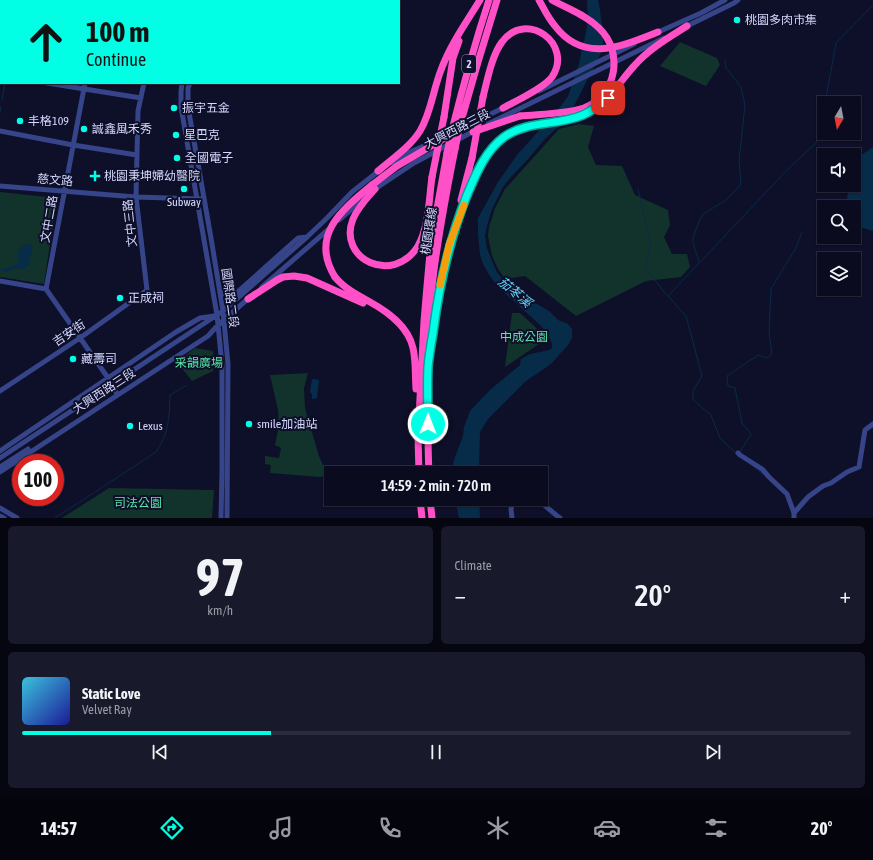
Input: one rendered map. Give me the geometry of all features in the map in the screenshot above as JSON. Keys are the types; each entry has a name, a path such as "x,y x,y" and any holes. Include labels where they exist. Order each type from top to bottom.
{"highway":[{"path":"378,171 410,144 420,132 427,117 446,57 460,30 480,0"},
{"name":"桃園環線","path":"429,466 428,366 432,287 438,242 455,149 456,128 462,88 489,0"},
{"name":"桃園環線","path":"418,399 430,249 439,192 447,153 497,0"},
{"path":"539,0 555,28 566,38 586,48 600,49 621,46 658,32"},
{"path":"473,132 520,116 567,112 585,107 592,104 607,90 613,78 615,65 611,43 593,22 552,0"},
{"path":"373,187 353,219 351,227 352,242 355,249 366,260 379,265 391,266 409,256 421,239 444,117 453,58 458,41 474,8"},
{"path":"449,245 482,162 504,137 521,128 573,118 597,108 608,98 633,66 648,51 687,26"},
{"path":"428,366 436,303 449,245 472,158 483,97 495,55 501,42 514,32 523,29 535,30 546,35 556,51 557,62 555,71 550,80 539,88 502,108"},
{"path":"419,466 418,399 413,347 409,338 398,322 386,312 346,288 339,282 331,271 326,258 326,245 331,226 354,200 373,187 397,166 456,128"},
{"path":"248,299 277,280 288,276 300,276 384,312 398,322"},
{"path":"421,506 422,518"},
{"path":"431,506 432,518"}],"street":[{"name":"大興西路三段","path":"0,458 223,311 307,237 352,192 378,171 456,128 567,78 725,0"},
{"name":"大興西路三段","path":"0,472 218,325 373,187 414,162 738,0"},
{"path":"53,84 141,98"},
{"name":"文中二路","path":"46,289 85,84"},
{"name":"文中三路","path":"144,84 138,111 136,196 147,290"},
{"name":"國際路二段","path":"182,84 181,107 217,315 222,365 221,518"},
{"name":"國際路二段","path":"190,84 188,88 188,107 220,290 228,364 227,518"},
{"path":"0,131 4,133 137,155"},
{"name":"慈文路","path":"0,186 136,196 197,199 204,198"},
{"path":"220,290 229,296 233,296 298,238 307,237"},
{"path":"0,281 46,289 117,393"},
{"name":"吉安街","path":"0,391 80,338 147,290"},
{"name":"大興西路三段","path":"0,451 176,332 200,318 217,315"},
{"name":"大興西路三段","path":"0,467 117,393"},
{"path":"794,515 808,497 823,486 859,467 865,430 873,424"},
{"path":"222,435 228,435"},
{"path":"739,454 762,469 786,493 794,515"},
{"path":"512,506 512,518"},
{"path":"546,506 560,518"},
{"path":"0,508 17,518"},
{"path":"0,516 4,518"}],"green space":[{"path":"680,42 717,58 720,65 706,86 660,66"},
{"path":"579,124 594,126 588,147 596,165 622,166 635,195 668,210 670,225 664,237 672,254 687,254 690,267 681,277 646,281 576,316 525,276 505,279 492,256 488,236 489,227 495,208 505,189 559,129"},
{"path":"0,192 57,198 44,284 0,277"},
{"name":"中成公園","path":"512,313 520,313 546,337 545,340 505,367"},
{"name":"采韻廣場","path":"195,348 213,351 213,371 192,381 177,362"},
{"path":"308,373 304,388 305,408 324,468 324,476 320,477 270,473 271,465 265,464 265,456 279,458 281,448 275,445 279,425 278,410 270,375"},
{"name":"司法公園","path":"109,488 214,490 212,518 62,518"}],"water":[{"name":"茄苳溪","path":"587,0 598,0 603,35 603,45 600,55 574,106 566,118 545,139 503,187 492,209 485,236 487,248 492,261 503,280 512,289 549,311 558,320 568,324 572,329 572,338 568,345 551,364 526,381 488,419 480,432 479,466 453,466 470,411 490,390 520,365 521,359 530,354 552,348 548,334 499,288 483,264 480,255 478,218 498,182 517,155 568,96 579,64 588,21"},
{"path":"873,147 873,231 861,227 861,200 847,200 848,192 861,192 861,155"},
{"path":"30,244 32,245 32,250 29,260 30,266 27,266 24,269 17,268 3,272 3,269 16,265 19,260 18,256 21,247"},
{"path":"312,379 319,380 317,398 312,399 312,394 310,392"},
{"path":"456,506 479,506 480,518 459,518"}],"waterway":[{"path":"826,96 836,43 873,5"},
{"path":"699,262 693,243 693,237 700,219 703,214 726,200 741,184 739,161 745,105 741,87 726,68 725,60"},
{"path":"2,100 5,84"},
{"path":"0,113 1,106"},
{"path":"737,454 720,438 711,415 693,400 693,391 702,376 686,316 668,296 788,169 818,140"},
{"path":"638,189 651,246 645,267 667,296"},
{"path":"740,452 751,434 742,423 735,388 728,386 727,376 758,355 767,358 772,354 769,332 771,289 796,248 802,232"},
{"path":"55,518 156,452 167,429 170,395 187,385"},
{"path":"749,463 764,475"}],"slow traffic":[{"path":"440,285 449,245 464,205"}],"place":[{"name":"桃園多肉市集","path":"737,20"},
{"name":"振宇五金","path":"174,108"},
{"name":"丰格109","path":"20,121"},
{"name":"誠鑫風禾秀","path":"84,129"},
{"name":"星巴克","path":"176,135"},
{"name":"全國電子","path":"177,158"},
{"name":"桃園秉坤婦幼醫院","path":"95,176"},
{"name":"Subway","path":"184,189"},
{"name":"正成祠","path":"120,298"},
{"name":"藏壽司","path":"73,359"},
{"name":"smile加油站","path":"249,424"},
{"name":"Lexus","path":"130,426"}],"route":[{"path":"428,424 428,366 436,303 449,245 482,162 493,148 504,137 511,133 528,126 566,120 583,115 597,108 608,98"}]}
